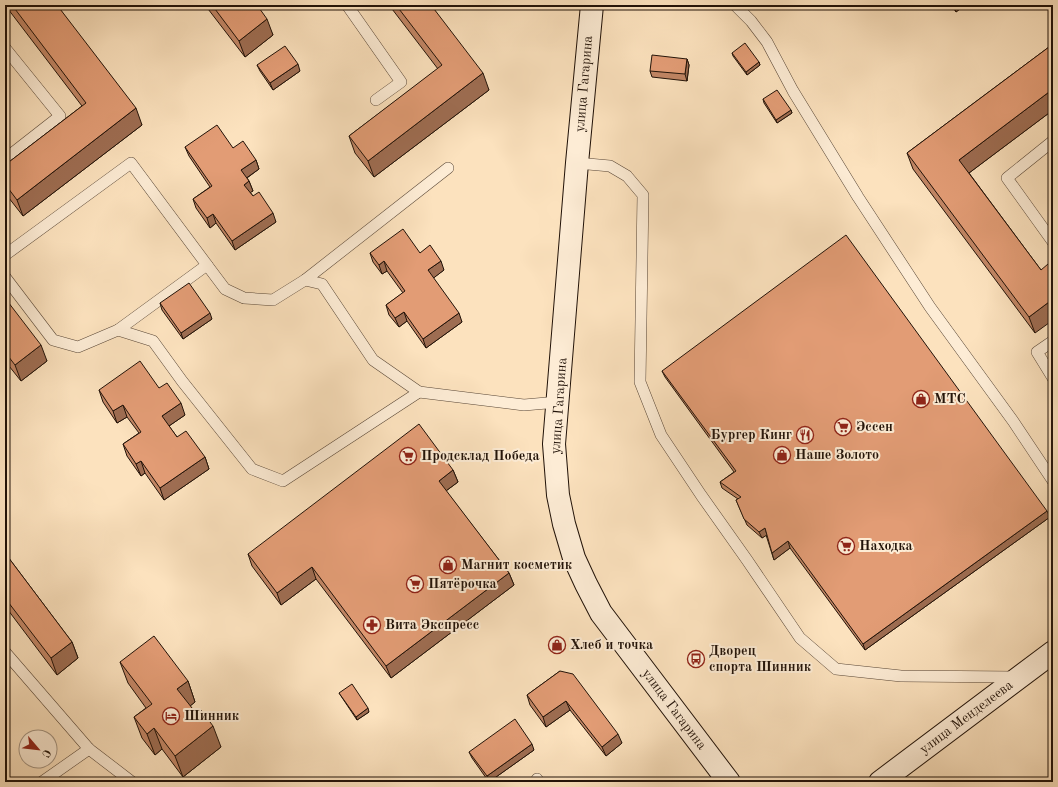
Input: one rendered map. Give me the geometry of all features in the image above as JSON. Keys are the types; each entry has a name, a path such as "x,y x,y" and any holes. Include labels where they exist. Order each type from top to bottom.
{"main road":[{"name":"улица Гагарина","path":"592,5 577,163 554,444 558,495 564,524 574,558 602,613 621,641 729,782"},
{"name":"улица Менделеева","path":"880,782 1053,652"}],"lane":[{"path":"347,5 401,82 376,100"},
{"path":"735,5 752,21 767,42 793,91 871,217 930,307 1013,421 1053,481"},
{"path":"5,48 60,116 5,160"},
{"path":"1053,141 1007,178 1053,242"},
{"path":"5,255 131,163 225,289 244,298 273,300 305,280 448,168"},
{"path":"577,163 610,166 627,176 643,195 640,382 661,435 800,638 836,669 901,676 1020,677"},
{"path":"5,277 53,340 78,347 118,330 208,265"},
{"path":"305,280 322,284 374,360 419,392 524,405 558,402"},
{"path":"118,330 153,341 182,381 252,469 283,481 419,392"},
{"path":"1053,341 1037,352 1053,378"},
{"path":"5,652 89,749 132,782"},
{"path":"42,782 89,749"}],"building":[{"path":"12,5 57,5 136,108 17,200 5,184 5,165 86,103"},
{"path":"212,5 257,5 267,19 239,41"},
{"path":"396,5 431,5 483,73 368,161 349,136 442,65"},
{"path":"745,43 759,62 746,72 732,53"},
{"path":"1053,44 1053,89 959,160 1041,270 1048,264 1053,271 1053,299 1029,317 907,153"},
{"path":"285,46 298,64 270,83 257,65"},
{"path":"652,55 687,59 685,74 650,71"},
{"path":"777,90 791,110 776,120 763,99"},
{"path":"217,125 233,148 243,141 256,160 241,170 249,181 244,185 253,196 259,192 273,213 232,241 213,214 207,218 193,199 212,186 185,147"},
{"path":"403,229 420,253 430,245 441,261 428,270 459,313 423,339 404,312 395,318 386,305 405,291 384,261 379,265 370,253"},
{"name":"Эссен","path":"846,235 1047,511 863,644 788,541 772,553 765,528 759,532 744,519 736,500 741,497 720,482 736,471 662,371"},
{"path":"189,283 210,313 181,333 160,303"},
{"path":"5,298 41,345 15,365 5,352"},
{"path":"140,361 159,388 167,383 181,403 162,416 177,437 186,431 205,457 160,488 141,461 136,464 123,444 141,432 123,405 113,411 99,390"},
{"path":"419,424 453,470 439,481 509,573 386,666 312,567 277,593 248,554"},
{"path":"5,553 72,642 51,658 5,598"},
{"name":"Шинник","path":"154,636 188,681 177,689 196,713 201,710 213,726 175,756 154,728 147,734 134,717 152,704 120,662"},
{"path":"560,671 573,674 618,734 602,747 566,701 543,717 527,695"},
{"path":"352,684 368,708 356,717 339,693"},
{"path":"515,719 532,744 487,776 469,752"}],"place":[{"name":"МТС","path":"921,399"},
{"name":"Эссен","path":"843,427"},
{"name":"Бургер Кинг","path":"805,435"},
{"name":"Наше Золото","path":"782,455"},
{"name":"Продсклад Победа","path":"408,456"},
{"name":"Находка","path":"846,546"},
{"name":"Магнит косметик","path":"448,565"},
{"name":"Пятёрочка","path":"415,584"},
{"name":"Вита Экспресс","path":"372,625"},
{"name":"Хлеб и точка","path":"557,645"},
{"name":"Дворец спорта Шинник","path":"696,659"},
{"name":"Шинник","path":"171,716"}]}
